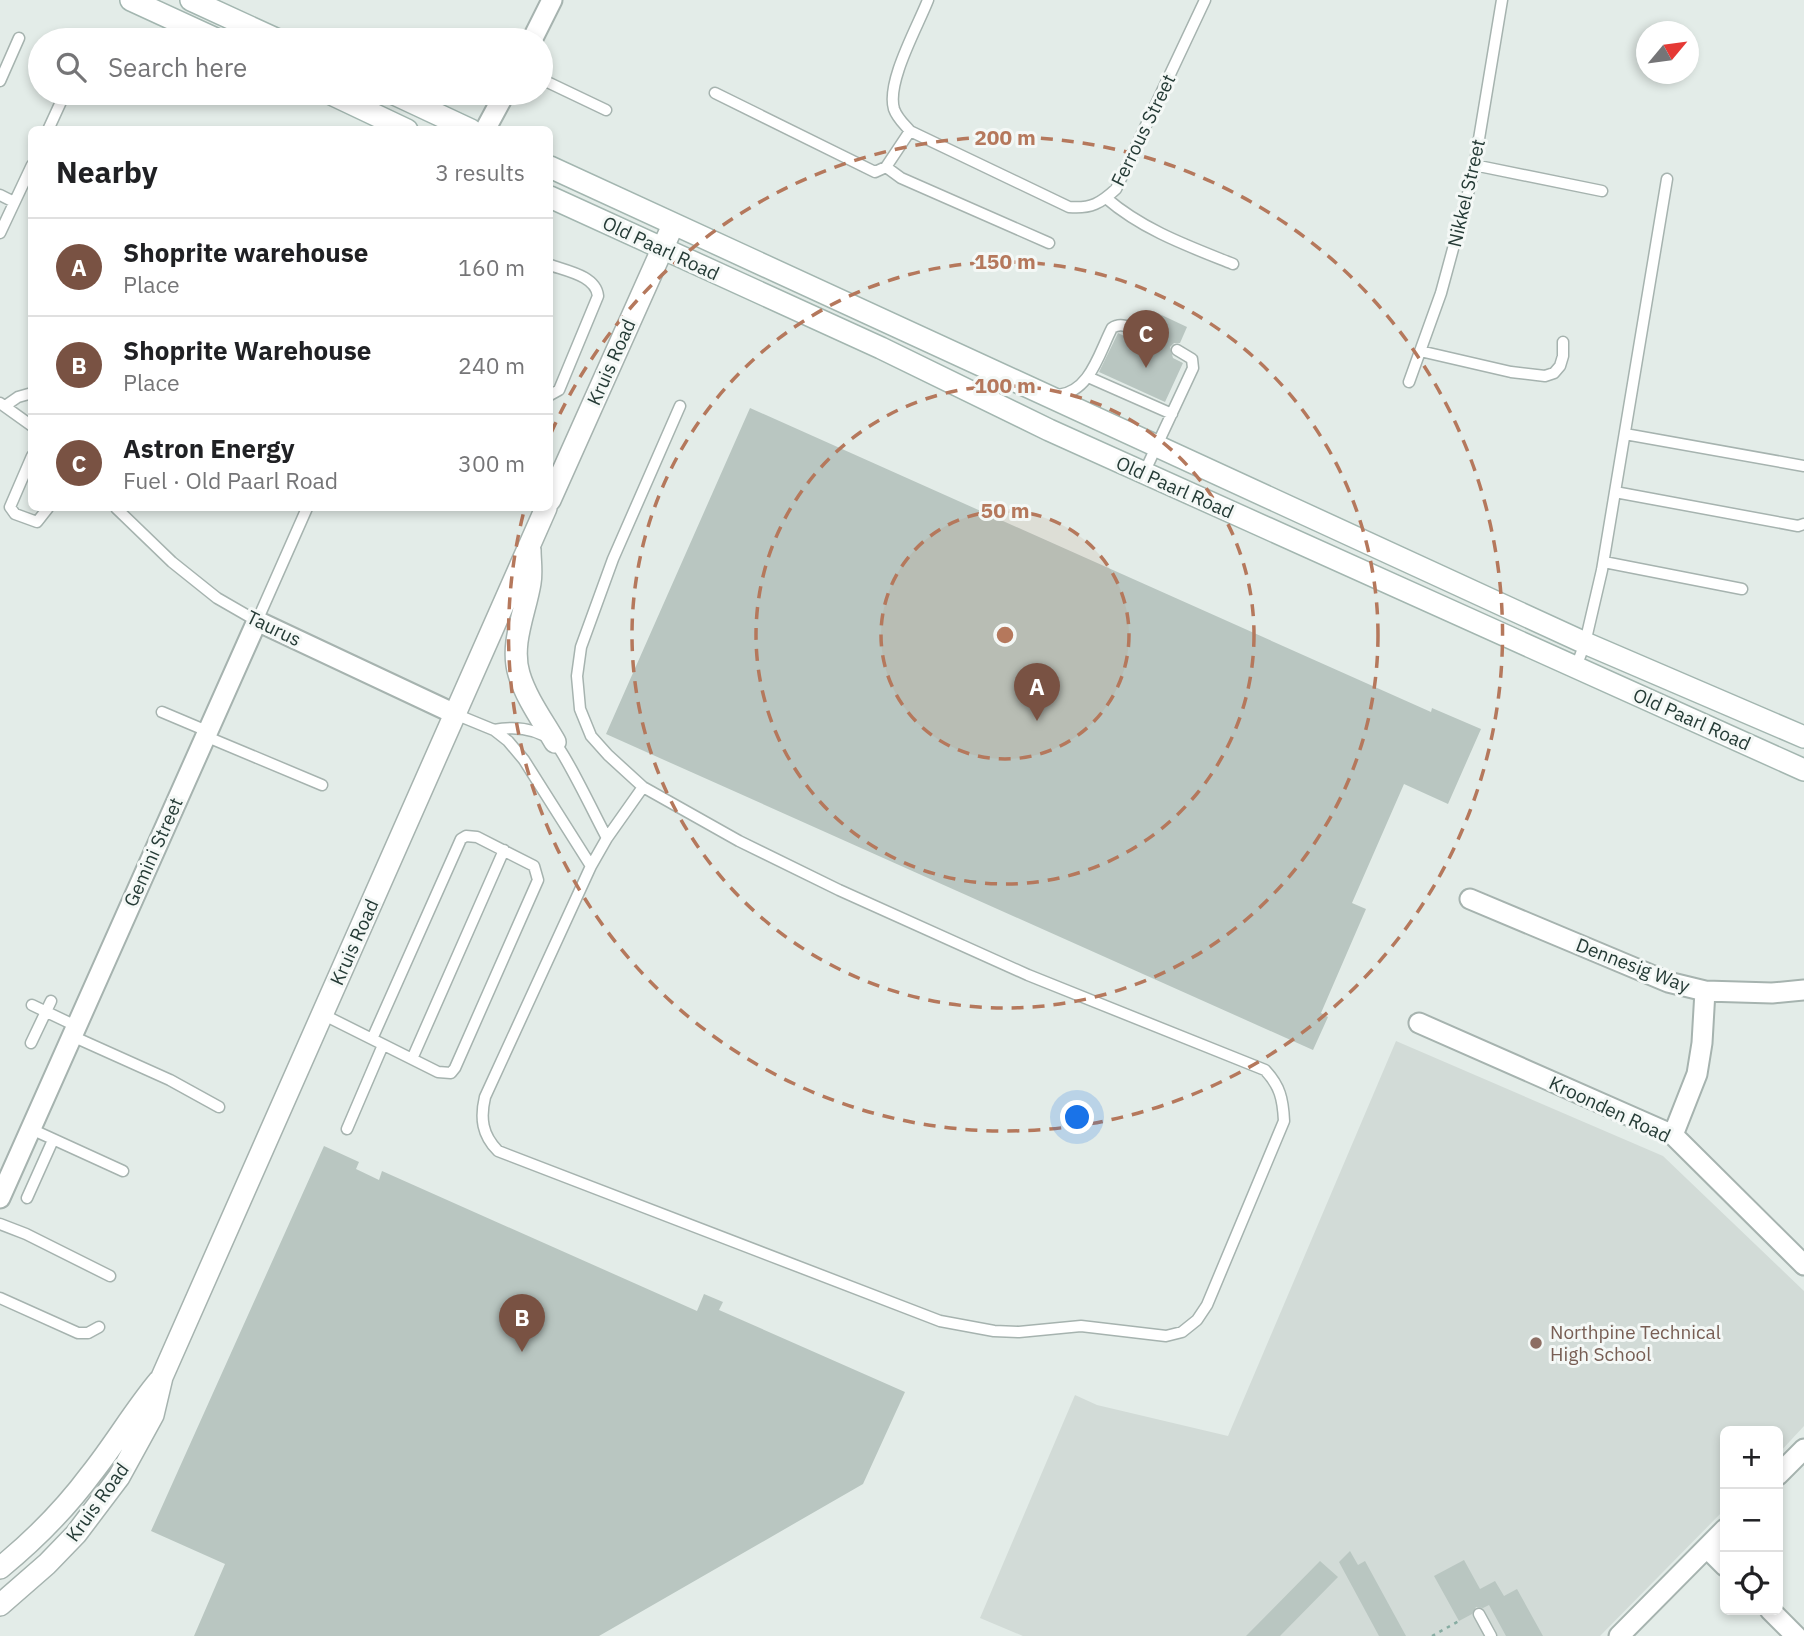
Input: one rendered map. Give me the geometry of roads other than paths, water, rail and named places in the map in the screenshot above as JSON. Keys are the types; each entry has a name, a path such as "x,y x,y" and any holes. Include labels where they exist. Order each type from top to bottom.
{"main road":[{"path":"131,0 192,28"},
{"path":"191,0 252,28"},
{"path":"354,105 398,126"},
{"path":"418,105 463,126"},
{"name":"Old Paarl Road","path":"553,168 1585,643 1804,737"},
{"name":"Old Paarl Road","path":"553,198 881,348 1049,430 1804,770"},
{"name":"Kruis Road","path":"553,493 673,225"},
{"name":"Kruis Road","path":"0,1605 47,1564 76,1534 119,1477 153,1415 162,1377 545,511"},
{"path":"530,544 531,579 517,636 516,653 519,674 555,742"},
{"path":"1779,727 1804,727"},
{"name":"Kruis Road","path":"0,1568 48,1524 91,1475 133,1412 162,1377"}],"street":[{"path":"538,28 550,1"},
{"path":"487,126 499,105"},
{"name":"Taurus","path":"257,621 455,714"},
{"name":"Gemini Street","path":"0,1198 257,621"},
{"name":"Dennesig Way","path":"1470,899 1668,982 1705,991 1772,993 1804,990"},
{"path":"1673,1135 1697,1074 1705,991"},
{"name":"Kroonden Road","path":"1419,1023 1673,1135 1804,1265"},
{"path":"1783,1470 1804,1449"},
{"path":"1619,1636 1720,1534"},
{"path":"1707,1548 1720,1561"},
{"path":"1775,1615 1796,1636"}],"lane":[{"path":"715,93 875,172 886,167 910,131 894,108 893,92 928,0"},
{"name":"Ferrous Street","path":"910,131 1069,207 1086,208 1102,202 1116,189 1205,0"},
{"name":"Nikkel Street","path":"1409,382 1441,293 1474,165 1502,0"},
{"path":"0,81 19,38"},
{"path":"553,85 606,110"},
{"path":"50,126 59,105"},
{"path":"1474,165 1602,191"},
{"path":"886,167 901,178 1049,243"},
{"path":"0,233 28,173"},
{"path":"1575,667 1585,643 1604,562 1667,179"},
{"path":"0,195 14,202"},
{"path":"1106,198 1141,225 1233,264"},
{"path":"553,266 591,281 597,287 598,296 559,390 553,394"},
{"path":"1044,396 1069,393 1080,387 1088,377 1112,328 1120,325 1143,334"},
{"path":"1420,351 1511,372 1545,376 1554,373 1559,366 1563,356 1563,342"},
{"path":"1144,473 1193,364 1188,356 1177,350"},
{"path":"1088,377 1172,414"},
{"path":"28,394 3,404 28,423"},
{"path":"643,787 591,866 485,1097 481,1112 483,1126 487,1141 498,1152 940,1321 1006,1332 1081,1326 1166,1336 1182,1332 1197,1320 1207,1305 1284,1121 1283,1098 1276,1082 1265,1070 1028,975 839,890 738,841 643,787 591,736 580,709 577,676 581,647 613,559 680,406"},
{"path":"1625,434 1804,466"},
{"path":"28,465 10,508 15,514 37,522 46,511"},
{"path":"1615,492 1798,526 1804,524"},
{"name":"Taurus","path":"119,511 172,562 217,598 257,621"},
{"name":"Gemini Street","path":"257,621 306,511"},
{"path":"1604,562 1742,589"},
{"path":"162,712 205,734 322,785"},
{"path":"455,714 494,730 508,741 524,760 591,866"},
{"path":"494,730 523,728 555,742 607,838"},
{"path":"322,1014 383,1045 438,1072 451,1073 538,880 534,866 477,837 466,836 461,839 372,1039"},
{"path":"412,1059 503,850"},
{"path":"31,1043 51,1001"},
{"path":"32,1005 74,1031 219,1107"},
{"path":"347,1129 383,1045"},
{"path":"31,1129 123,1171"},
{"path":"27,1198 53,1140"},
{"path":"0,1224 110,1276"},
{"path":"0,1298 78,1333 88,1333 99,1327"},
{"path":"1479,1614 1491,1636"}],"place":[{"name":"Astron Energy","path":"1146,368"},
{"name":"Shoprite warehouse","path":"1037,721"},
{"name":"Northpine Technical High School","path":"1536,1343"},
{"name":"Shoprite Warehouse","path":"522,1352"}]}
